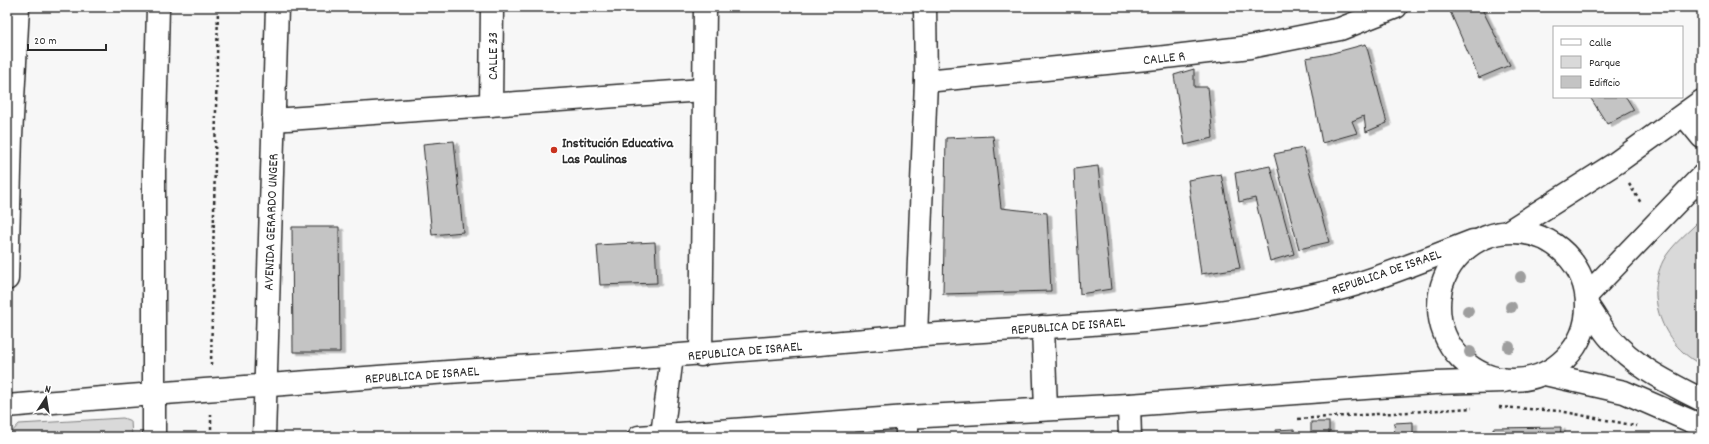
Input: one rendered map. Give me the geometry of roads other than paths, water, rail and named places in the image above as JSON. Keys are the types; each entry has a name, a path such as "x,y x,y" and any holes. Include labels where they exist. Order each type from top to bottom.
{"street":[{"path":"7,279 9,136 18,7"},
{"path":"154,437 154,167 158,7"},
{"name":"AVENIDA GERARDO UNGER","path":"264,437 277,7"},
{"name":"CALLE 33","path":"491,105 492,7"},
{"path":"701,355 705,7"},
{"path":"916,336 926,81 925,7"},
{"name":"CALLE R","path":"926,81 1157,58 1250,47 1340,29 1396,7"},
{"path":"273,120 703,90"},
{"path":"1509,231 1616,163 1702,101"},
{"path":"1684,115 1702,137"},
{"path":"639,437 907,427 1046,409 1129,405 1434,382 1525,380 1546,374 1563,363 1576,347 1585,329 1588,302 1654,224 1702,176"},
{"path":"1509,231 1529,234 1550,242 1568,256 1581,274 1588,302 1610,338 1631,358 1654,375 1702,400"},
{"name":"REPUBLICA DE ISRAEL","path":"7,406 265,384 701,355 916,336 1043,328 1171,317 1235,309 1298,298 1349,286 1473,242 1488,234 1509,231"},
{"path":"1473,242 1447,271 1440,294 1439,318 1447,341 1462,360 1481,374 1504,381"},
{"path":"1043,328 1046,409"},
{"path":"662,435 672,356"},
{"path":"1546,374 1624,392 1702,426"},
{"path":"1129,405 1130,437"}],"place":[{"name":"Institución Educativa Las Paulinas","path":"554,150"}]}
